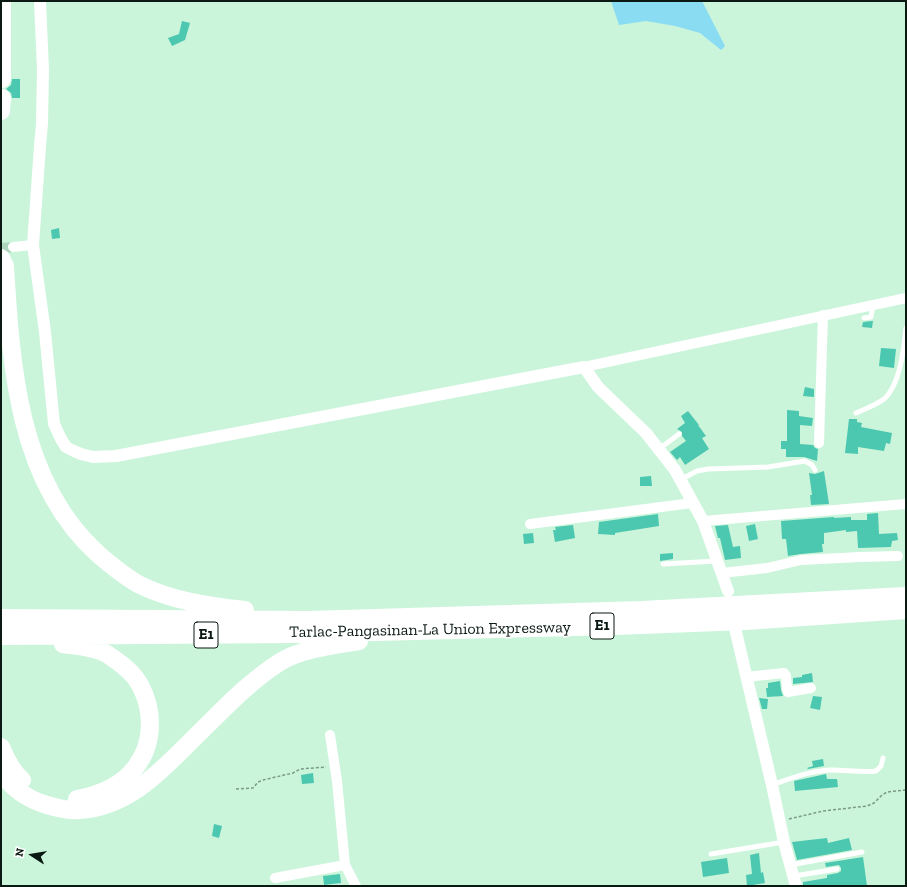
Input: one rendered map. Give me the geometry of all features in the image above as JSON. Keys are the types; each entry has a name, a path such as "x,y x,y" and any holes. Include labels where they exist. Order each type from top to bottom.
{"highway":[{"path":"2,1 2,79"},
{"path":"7,253 4,266 9,331 25,428 52,497 68,521 87,544 111,566 139,584 159,593 190,602 216,606 248,610 290,612 308,620"},
{"name":"Tarlac-Pangasinan-La Union Expressway","path":"1,618 308,620 642,610 906,596"},
{"name":"Tarlac-Pangasinan-La Union Expressway","path":"9,636 294,634 615,626 723,622 906,610"},
{"path":"1,772 12,786 37,802 58,808 79,810 101,807 126,796 152,779 254,681 281,662 312,650 379,637 396,631"},
{"path":"1,747 7,761 14,771 20,778 34,788 47,794 62,798 78,799 97,795 126,778 135,768 144,753 150,726 149,707 145,695 134,676 120,663 105,653 86,648 9,636"}],"street":[{"path":"40,1 43,70 42,124 33,245 45,332 54,424 66,446 81,454 93,457 116,456 584,367 906,298"},
{"path":"7,253 33,245"},
{"path":"819,442 823,315"},
{"path":"584,367 598,387 646,433 675,470 703,522 728,592"},
{"path":"530,524 692,503"},
{"path":"703,522 906,504"},
{"path":"720,567 767,568 801,560 898,556"},
{"path":"735,628 793,876"},
{"path":"746,677 784,673 786,676 788,692 811,688"},
{"path":"330,735 345,865 356,886"},
{"path":"275,878 345,865"}],"lane":[{"path":"864,318 871,318 873,305"},
{"path":"856,414 884,398 893,388 906,328"},
{"path":"659,449 679,434"},
{"path":"680,480 697,471 708,468 768,467 805,461 812,465 815,470"},
{"path":"663,564 720,567"},
{"path":"772,785 808,773 832,770 863,773 876,772 881,766 883,758"},
{"path":"711,854 784,842"},
{"path":"793,876 862,852"},
{"path":"793,876 837,868"}],"path":[{"path":"236,789 253,788 258,782 293,773 300,769 323,766 335,770"},
{"path":"780,822 823,811 867,806 874,803 882,794 906,790"}],"water":[{"path":"611,1 702,1 725,46 721,50 700,33 675,26 646,21 619,25"}],"building":[{"path":"182,21 190,23 185,40 172,46 168,38 179,34"},
{"path":"12,79 20,79 20,98 12,98 11,93 6,89 11,85"},
{"path":"59,228 60,238 52,239 51,230"},
{"path":"873,321 872,328 862,327 863,322"},
{"path":"881,348 896,349 894,368 879,366"},
{"path":"805,387 814,389 814,397 803,396"},
{"path":"787,410 799,411 799,416 813,418 812,426 800,425 800,444 813,445 818,449 817,461 804,457 786,457 786,449 781,449 781,441 787,441"},
{"path":"688,411 706,436 702,438 709,449 685,465 680,457 677,460 670,452 686,441 682,436 682,432 677,429 685,423 681,416"},
{"path":"849,419 857,419 857,422 862,423 861,427 892,433 890,444 886,443 884,451 858,447 858,454 845,453"},
{"path":"824,471 829,504 811,505 810,495 812,495 809,473 815,474"},
{"path":"651,476 652,486 640,486 640,477"},
{"path":"878,513 879,534 897,533 898,540 892,541 891,547 858,548 857,531 846,532 846,530 824,533 824,544 822,544 823,552 788,556 786,539 782,539 781,521 834,517 851,517 851,520 867,520 867,514"},
{"path":"658,514 659,526 615,533 615,535 598,534 599,522"},
{"path":"755,524 758,539 749,541 746,526"},
{"path":"573,525 575,538 555,542 553,530 556,530 555,527"},
{"path":"728,525 733,547 740,546 741,558 725,560 720,538 718,538 715,526"},
{"path":"533,533 534,543 524,544 523,534"},
{"path":"673,553 673,559 660,561 660,554"},
{"path":"812,673 813,682 793,684 793,678 802,677 802,675"},
{"path":"780,681 783,696 767,697 766,688 768,688 768,683"},
{"path":"813,696 822,697 820,710 810,708"},
{"path":"759,698 768,699 767,709 762,709"},
{"path":"823,759 824,766 807,768 813,766 812,761"},
{"path":"313,773 314,783 302,784 301,775"},
{"path":"826,774 827,779 837,779 838,787 795,791 794,781"},
{"path":"214,824 222,826 219,838 212,836"},
{"path":"827,838 828,843 849,838 852,850 797,860 792,842"},
{"path":"759,853 761,873 763,872 765,883 747,886 746,875 752,874 750,855"},
{"path":"863,857 867,886 803,886 803,882 827,878 827,875 841,871 839,865 826,867 825,863"},
{"path":"727,858 729,873 703,877 701,862"},
{"path":"340,874 341,883 324,885 323,876"}],"tunnel":[{"path":"1,248 13,247"}]}
